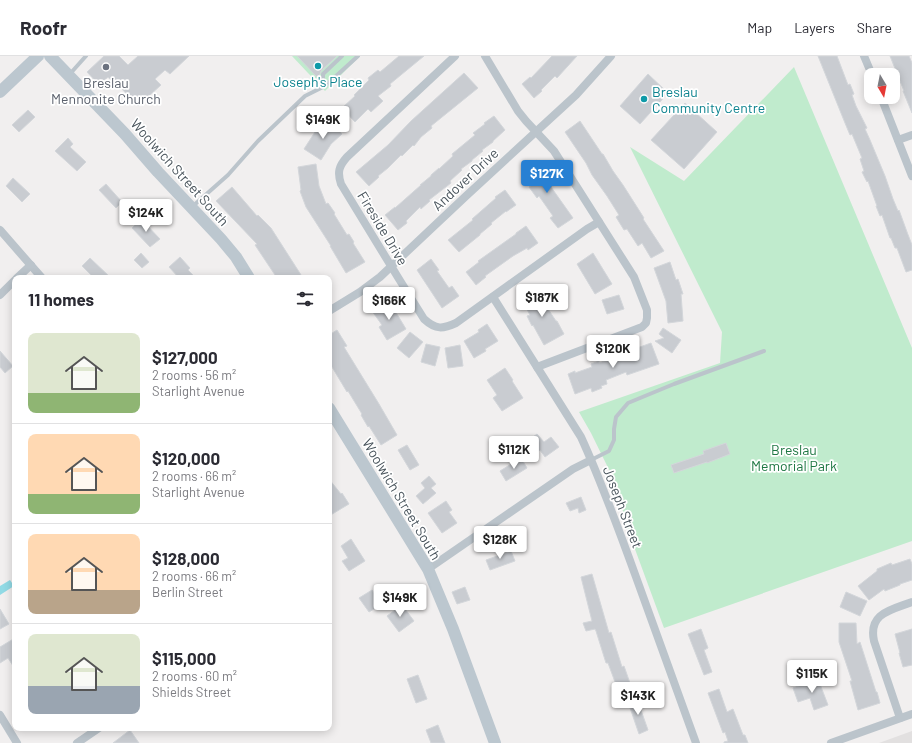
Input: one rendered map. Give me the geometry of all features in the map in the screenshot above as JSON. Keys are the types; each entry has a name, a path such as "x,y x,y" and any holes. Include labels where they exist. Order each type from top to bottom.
{"street":[{"path":"0,92 38,56"},
{"name":"Woolwich Street South","path":"50,56 125,134 191,208 221,239 236,257 246,275"},
{"name":"Fireside Drive","path":"455,56 342,162 339,174 341,184 424,319 429,324 443,328 456,323 587,229 599,222"},
{"path":"485,56 518,111 554,151 634,277 647,310 646,323 642,327 537,367"},
{"name":"Andover Drive","path":"332,309 380,277 576,95 611,56"},
{"path":"864,56 869,68"},
{"path":"884,104 912,176"},
{"path":"898,140 912,135"},
{"path":"0,230 39,275"},
{"path":"20,275 31,265"},
{"path":"0,294 12,283"},
{"name":"Joseph Street","path":"493,296 581,437 619,532 696,743"},
{"name":"Woolwich Street South","path":"332,413 428,569 453,628 495,743"},
{"path":"428,569 573,469 591,460"},
{"path":"900,718 874,641 873,631 878,617 883,613 912,602"},
{"path":"831,743 912,714"},
{"path":"0,715 17,743"},
{"path":"77,743 95,731"}],"lane":[{"path":"69,75 86,56"},
{"path":"325,86 323,74 342,56"},
{"path":"191,208 228,175 258,141 305,96 325,86 356,57"},
{"path":"591,460 609,451 614,440 616,417 628,404 674,384 764,351"}],"shaded area":[{"path":"912,731 912,743 879,743"}],"green space":[{"path":"292,56 360,56 325,91"},
{"name":"Breslau Memorial Park","path":"794,67 912,348 912,541 664,628 625,522 619,490 579,412 720,363 722,332 630,147 684,181"}],"water":[{"path":"10,580 12,583 12,587 0,595 0,586"}],"building":[{"path":"104,56 119,56 128,65 138,56 189,56 170,74 165,70 155,79 161,85 138,106 108,77 99,85 87,72"},
{"name":"Joseph's Place","path":"297,56 337,56 321,71 317,77"},
{"path":"399,56 424,56 378,96 383,101 371,112 368,109 355,122 342,108 369,80 368,78 378,70 380,72"},
{"path":"552,56 577,56 557,78 555,76 534,98 522,84 530,77 531,78"},
{"path":"818,56 837,56 848,85 850,84 854,94 852,95 856,106 867,128 865,129 912,245 912,270 906,272 897,248 895,248 890,238 882,215 880,216 868,181 867,182 862,172 864,171 860,159 862,158 852,134 850,135"},
{"path":"890,56 909,56 912,63 912,113 900,81 900,68 895,68"},
{"path":"464,73 478,88 431,126 432,128 421,137 414,146 413,145 402,156 401,155 369,186 356,172 388,145 411,121"},
{"name":"Breslau Community Centre","path":"648,74 668,93 640,124 620,106"},
{"path":"685,103 717,132 684,169 651,140"},
{"path":"28,110 35,117 19,132 12,125"},
{"path":"494,116 505,130 472,161 461,169 462,170 450,181 451,183 429,200 430,201 421,209 420,207 406,221 407,223 398,230 385,215 439,169 453,156 452,154 475,135 473,133"},
{"path":"328,119 342,134 331,144 321,160 304,149 315,132"},
{"path":"580,121 603,154 664,251 651,258 642,243 638,246 627,229 624,230 616,217 619,215 565,132"},
{"path":"68,138 73,144 70,147 86,162 77,171 55,151"},
{"path":"537,160 544,170 541,172 573,218 558,228 550,218 553,216 539,196 537,198 529,187 532,185 522,172"},
{"path":"316,164 319,186 326,204 328,203 335,213 334,214 347,235 349,234 365,262 346,273 306,207 300,191 298,167"},
{"path":"13,178 30,194 22,202 6,186"},
{"path":"106,184 122,202 116,208 99,190"},
{"path":"232,187 257,216 258,215 271,228 301,275 275,275 255,245 257,244 216,201"},
{"path":"505,190 516,205 491,223 492,224 480,235 459,252 448,240 473,220 472,219 496,198 495,197"},
{"path":"141,219 160,239 150,247 132,228"},
{"path":"526,226 538,243 528,250 527,248 513,256 485,276 486,277 476,285 466,272 479,262 478,261"},
{"path":"141,253 149,262 142,268 134,260"},
{"path":"593,253 612,284 595,294 577,264"},
{"path":"180,257 190,268 188,270 193,275 176,275 169,267"},
{"path":"90,258 108,275 91,275 82,266"},
{"path":"431,259 439,270 437,271 449,288 452,286 459,296 442,308 417,270"},
{"path":"670,262 676,280 678,279 683,294 681,294 683,321 668,323 666,301 654,268"},
{"path":"538,289 546,306 564,334 544,345 527,316 530,315 521,298"},
{"path":"619,295 624,309 607,314 602,300"},
{"path":"389,301 406,329 387,340 379,327 382,325 372,311"},
{"path":"487,324 498,341 485,349 486,351 474,358 464,341 479,332 478,330"},
{"path":"663,328 681,340 672,353 655,341 664,338 659,334"},
{"path":"337,330 347,346 344,347 397,435 381,445 369,426 368,427 361,415 362,414 332,367 332,333"},
{"path":"410,332 423,342 409,358 397,348"},
{"path":"651,343 659,364 627,375 626,372 606,380 607,384 592,392 591,388 575,394 568,374 592,367 591,364 599,361 599,363"},
{"path":"426,344 440,347 435,366 421,362"},
{"path":"460,345 463,366 448,368 445,348"},
{"path":"0,351 12,365 12,367 5,373 0,367"},
{"path":"505,368 523,398 502,411 493,398 497,395 487,380"},
{"path":"537,434 544,442 551,437 559,447 545,457 540,450 534,455 525,443"},
{"path":"726,443 730,454 674,473 671,465 704,454 703,451"},
{"path":"407,445 419,465 410,470 398,450"},
{"path":"521,458 527,468 506,481 500,471"},
{"path":"429,476 436,484 431,488 436,493 423,504 416,496 425,488 421,483"},
{"path":"332,483 341,494 342,493 349,504 332,514"},
{"path":"581,497 586,510 579,513 578,508 570,511 566,503"},
{"path":"446,501 452,510 449,512 457,523 442,533 428,513"},
{"path":"351,539 365,561 349,571 342,561 348,558 341,546"},
{"path":"511,551 515,561 490,570 486,560"},
{"path":"910,559 912,564 912,580 885,591 884,589 869,600 858,586 877,571 877,569 891,563 892,565"},
{"path":"592,574 609,633 611,632 622,667 624,666 631,686 618,690 608,663 606,663 595,629 586,631 583,623 592,621 581,577"},
{"path":"465,587 470,600 457,604 452,592"},
{"path":"372,590 382,604 369,612 359,598"},
{"path":"846,592 867,601 860,616 840,607"},
{"path":"402,605 414,621 399,632 387,616"},
{"path":"0,609 9,624 0,629"},
{"path":"839,623 856,623 857,644 860,642 880,703 858,710 850,681 852,681 839,642"},
{"path":"701,629 708,648 704,650 712,672 704,675 688,634"},
{"path":"912,629 912,665 903,667 895,634"},
{"path":"12,640 12,664 8,658 0,663 0,647"},
{"path":"418,675 427,699 416,703 407,679"},
{"path":"818,679 828,705 814,710 810,698 798,702 793,688"},
{"path":"719,689 727,712 733,709 743,735 745,735 748,743 724,743 728,741 725,732 723,733 708,693"},
{"path":"637,699 648,730 639,734 628,702"},
{"path":"438,725 445,743 431,743 426,730"},
{"path":"131,731 139,743 113,743"}],"place":[{"name":"Joseph's Place","path":"318,66"},
{"name":"Breslau Mennonite Church","path":"106,67"},
{"name":"Breslau Community Centre","path":"644,99"}]}
